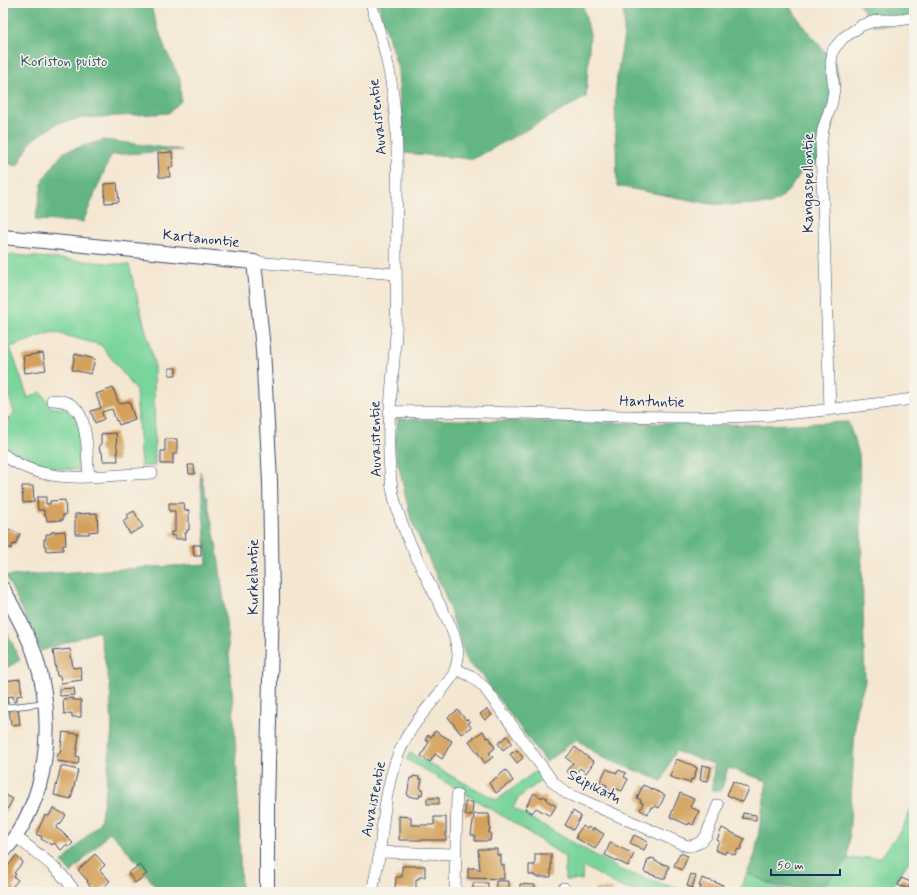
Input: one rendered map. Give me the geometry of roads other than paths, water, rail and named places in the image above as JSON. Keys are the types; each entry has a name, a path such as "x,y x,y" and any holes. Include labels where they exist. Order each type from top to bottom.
{"street":[{"name":"Auvaistentie","path":"370,3 383,43 394,103 397,154 396,332 389,412 388,457 392,490 400,520 444,611 454,637 458,655 456,669 449,681 413,727 401,747 393,767 388,789 372,892"},
{"name":"Kangaspellontie","path":"830,409 821,144 822,128 832,102 834,89 831,63 833,50 843,38 862,25 879,20 914,18"},
{"name":"Kartanontie","path":"3,237 254,262 396,274"},
{"name":"Kurkelantie","path":"254,262 263,349 270,481 272,598 267,805 267,892"},
{"name":"Hantuntie","path":"389,412 452,411 674,418 774,416 914,399"},
{"path":"52,400 61,400 69,403 76,408 80,414 85,430 89,477"},
{"path":"3,454 19,465 33,471 62,477 152,474"},
{"path":"3,589 34,653 39,669 45,703 47,744 41,774 33,802 20,830 7,845 59,873 75,892"},
{"name":"Seipikatu","path":"456,669 471,676 484,687 548,776 556,786 566,793 687,846 695,845 703,840 718,805"},
{"path":"455,892 457,795"},
{"path":"379,852 456,854"}],"lane":[{"path":"3,708 45,703"}],"park label":[{"name":"Koriston puisto","path":"64,62"}]}
